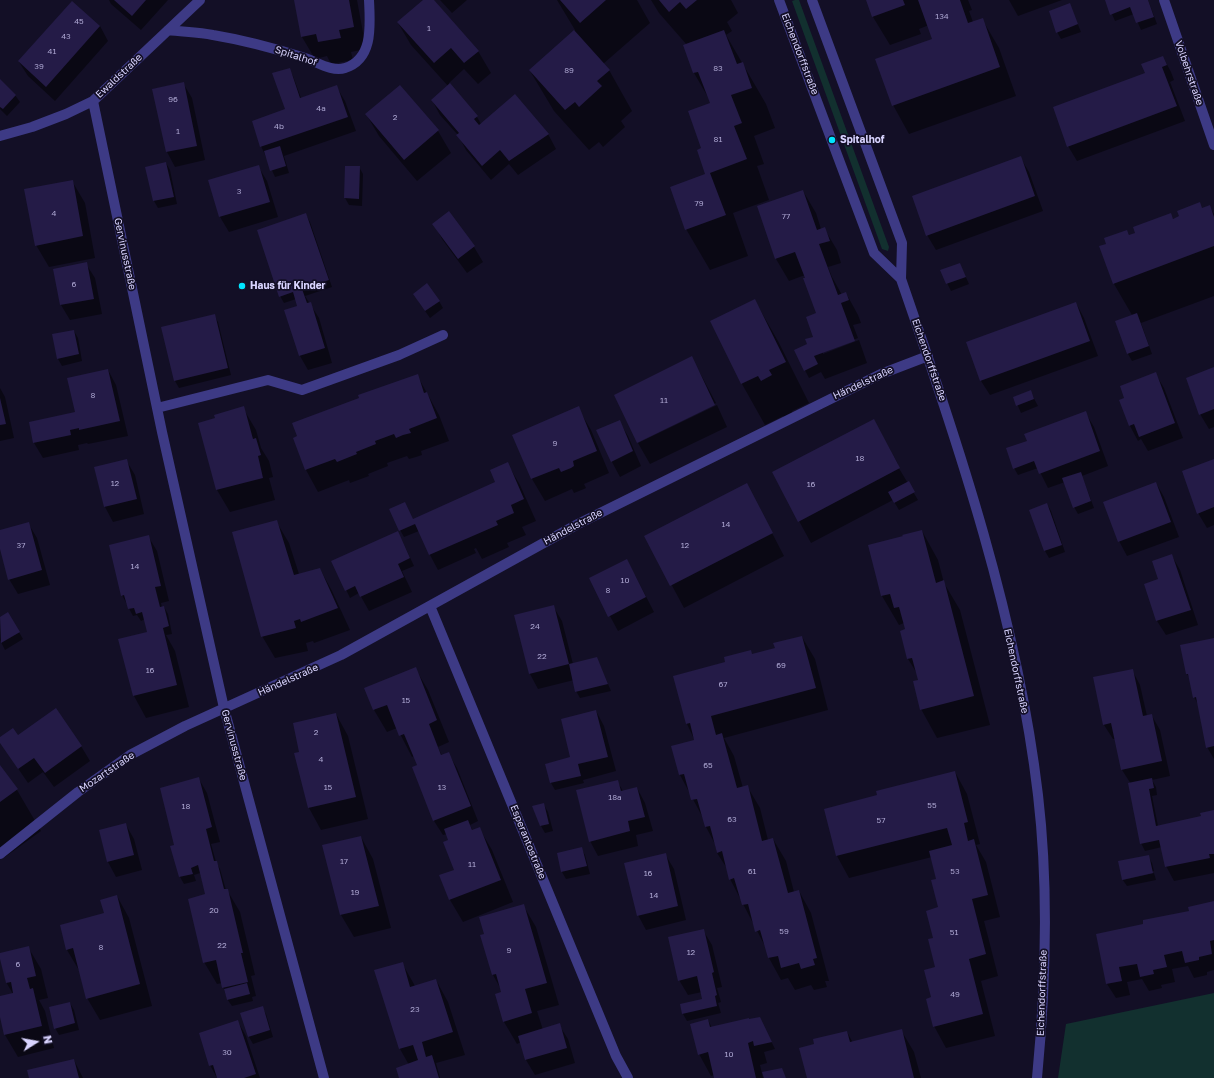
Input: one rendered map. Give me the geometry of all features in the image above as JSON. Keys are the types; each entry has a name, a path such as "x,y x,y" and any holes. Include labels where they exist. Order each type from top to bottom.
{"street":[{"name":"Ewaldstraße","path":"0,136 32,127 66,114 93,101 200,0"},
{"name":"Spitalhof","path":"168,30 212,35 274,48 332,68 344,69 356,63 363,56 368,44 370,24 369,0"},
{"name":"Eichendorffstraße","path":"779,0 874,253 901,279"},
{"name":"Eichendorffstraße","path":"812,0 902,243 901,279 928,356 973,495 1012,647 1031,748 1039,804 1045,901 1042,1019 1037,1078"},
{"name":"Volbehrstraße","path":"1164,0 1214,145"},
{"name":"Gervinusstraße","path":"93,101 157,408 224,708 324,1078"},
{"path":"157,408 268,380 302,390 399,355 444,334"},
{"name":"Händelstraße","path":"224,708 341,655 578,524 881,374 928,356"},
{"name":"Esperantostraße","path":"430,606 616,1056 628,1078"},
{"name":"Mozartstraße","path":"0,854 78,792 130,755 185,726 224,708"}],"green space":[{"path":"799,0 889,247 888,251 882,249 792,1"},
{"path":"1214,993 1214,1078 1058,1078 1066,1024"}],"building":[{"path":"114,0 146,0 132,16"},
{"path":"294,0 349,0 354,27 339,30 341,38 318,42 316,34 301,37"},
{"path":"423,0 434,0 479,51 464,63 451,48 434,63 397,22"},
{"path":"560,0 606,0 580,23"},
{"path":"659,0 697,0 686,9 680,2 669,12"},
{"path":"866,0 903,0 905,5 872,17"},
{"path":"918,0 960,0 968,23 983,18 1000,67 892,106 875,59 932,39"},
{"path":"1105,0 1148,0 1154,17 1136,23 1130,7 1110,15"},
{"path":"72,1 100,26 46,87 18,61"},
{"path":"1070,3 1078,24 1056,33 1049,11"},
{"path":"574,30 610,70 597,81 602,86 579,107 575,102 565,110 529,70"},
{"path":"724,30 737,64 743,62 752,88 731,95 742,123 734,126 747,159 710,173 726,215 685,230 670,187 705,174 697,150 701,148 688,111 710,103 698,72 693,73 683,45"},
{"path":"1163,56 1167,65 1162,67 1177,106 1067,147 1053,107 1145,73 1141,64"},
{"path":"290,68 300,98 337,85 348,117 260,147 252,121 285,109 272,73"},
{"path":"0,79 16,95 3,109 0,107"},
{"path":"184,82 197,146 166,152 152,89"},
{"path":"450,83 478,116 474,119 479,125 515,94 549,134 509,161 500,150 482,166 456,135 459,133 431,100"},
{"path":"400,85 439,130 404,160 365,114"},
{"path":"280,146 286,166 270,171 264,151"},
{"path":"1021,156 1035,196 926,236 912,196"},
{"path":"166,162 174,197 153,201 145,167"},
{"path":"259,165 270,202 219,217 208,180"},
{"path":"345,166 360,166 359,199 344,198"},
{"path":"73,180 83,236 35,246 24,189"},
{"path":"803,190 817,230 825,227 830,241 819,244 838,295 846,292 849,300 841,303 855,341 814,356 818,364 804,371 794,350 807,344 805,339 813,337 806,317 816,313 795,252 775,259 757,206"},
{"path":"1200,202 1202,208 1210,205 1214,217 1214,246 1113,284 1099,246 1106,244 1104,238 1127,230 1129,235 1135,233 1133,227 1171,213 1173,219 1179,216 1177,211"},
{"path":"449,211 475,246 458,259 432,224"},
{"name":"Haus für Kinder","path":"306,213 329,280 302,289 307,303 311,302 325,348 299,356 284,310 297,306 293,292 279,297 257,230"},
{"path":"87,262 94,299 60,305 53,269"},
{"path":"960,263 966,277 946,284 940,270"},
{"path":"427,283 440,301 425,311 413,294"},
{"path":"755,299 786,362 769,370 772,375 761,381 758,376 741,384 710,321"},
{"path":"1076,302 1090,341 980,381 966,342"},
{"path":"1137,313 1149,346 1127,354 1115,321"},
{"path":"215,314 228,368 174,381 161,327"},
{"path":"74,330 79,354 57,359 52,334"},
{"path":"692,356 715,405 637,443 614,395"},
{"path":"1214,367 1214,409 1199,415 1186,378"},
{"path":"108,369 120,421 79,430 79,428 70,430 71,435 33,443 29,422 75,412 67,378"},
{"path":"1156,372 1175,423 1139,437 1134,424 1129,426 1119,400 1124,398 1120,386"},
{"path":"418,374 424,393 427,392 437,418 409,429 411,433 396,438 394,434 375,441 376,444 356,452 357,454 337,462 335,459 305,470 293,438 297,436 292,423 359,398 358,395"},
{"path":"1031,390 1034,399 1016,406 1013,397"},
{"path":"0,398 6,424 0,425"},
{"path":"244,406 253,439 256,438 261,455 258,456 263,478 216,490 198,423 215,418 214,415"},
{"path":"579,406 597,451 573,461 574,466 571,468 561,472 559,468 531,479 512,435"},
{"path":"1086,411 1100,451 1039,474 1034,461 1013,469 1006,448 1027,441 1024,434"},
{"path":"874,419 900,468 798,522 772,472"},
{"path":"620,420 633,451 611,462 596,430"},
{"path":"127,459 137,499 104,507 94,467"},
{"path":"1214,459 1214,507 1197,514 1182,471"},
{"path":"508,462 524,499 511,505 514,513 496,521 498,525 429,555 415,524 399,531 389,509 405,502 413,519 495,482 490,470"},
{"path":"1081,472 1091,501 1073,508 1062,478"},
{"path":"909,481 915,492 894,503 888,492"},
{"path":"1156,482 1171,522 1118,542 1103,502"},
{"path":"747,483 773,533 670,586 644,536"},
{"path":"1047,503 1062,545 1044,551 1029,510"},
{"path":"277,520 294,575 320,568 338,608 301,622 300,619 294,621 296,628 261,637 232,532"},
{"path":"29,522 42,570 8,580 0,549 0,530"},
{"path":"922,530 936,583 944,580 974,696 920,710 913,681 918,680 912,658 907,659 900,631 905,629 899,607 894,608 890,594 881,596 868,545"},
{"path":"398,531 410,558 398,564 404,577 360,597 355,586 345,591 331,561"},
{"path":"149,535 161,586 155,587 160,607 164,606 169,626 163,628 177,685 133,696 118,639 147,632 142,612 136,614 134,608 128,609 124,595 121,596 109,545"},
{"path":"1172,554 1191,610 1156,621 1144,584 1158,579 1152,561"},
{"path":"627,559 646,597 608,617 589,578"},
{"path":"554,605 569,664 529,674 514,615"},
{"path":"8,612 20,632 1,643 0,617"},
{"path":"802,636 816,688 711,716 716,735 722,733 737,788 748,785 762,841 773,838 788,893 799,890 817,958 813,959 815,965 801,969 799,963 781,968 778,956 768,958 760,930 755,932 748,904 742,905 734,878 729,880 722,851 717,853 710,826 705,827 697,799 691,800 684,774 679,775 671,746 694,740 690,723 686,724 673,676 725,662 724,657 751,650 752,654 775,648 773,643"},
{"path":"1214,638 1214,746 1206,748 1196,697 1193,698 1180,645"},
{"path":"597,657 608,684 575,692 569,664"},
{"path":"416,667 437,720 429,724 441,755 449,752 471,806 433,821 412,767 417,765 404,734 399,736 387,705 373,710 364,688"},
{"path":"1133,669 1143,716 1152,714 1162,761 1121,770 1111,723 1103,725 1093,677"},
{"path":"56,708 82,746 45,773 34,758 18,769 0,743 0,737 13,728 18,735"},
{"path":"596,710 608,757 578,764 581,776 550,783 545,764 570,757 561,719"},
{"path":"336,713 356,797 308,808 294,753 299,752 293,723"},
{"path":"0,765 18,789 0,802"},
{"path":"955,771 968,822 964,823 968,841 974,839 988,895 972,899 986,954 969,959 983,1014 933,1027 926,999 931,997 924,970 935,967 928,939 933,938 926,911 938,907 931,880 936,879 929,851 952,845 947,828 836,856 824,809 877,795 876,791"},
{"path":"199,777 212,827 206,829 214,861 217,861 224,889 228,889 243,953 241,953 248,982 222,988 216,960 203,963 188,899 205,894 198,865 191,868 193,874 179,877 170,846 174,845 160,788"},
{"path":"1152,778 1154,788 1149,789 1156,826 1201,816 1200,813 1214,810 1214,854 1209,854 1210,858 1165,867 1159,840 1140,844 1128,783"},
{"path":"618,780 621,791 637,787 645,817 628,821 630,831 589,842 576,790"},
{"path":"544,803 549,824 540,826 532,806"},
{"path":"468,820 472,830 480,827 501,880 449,900 439,875 454,870 443,842 448,840 444,829"},
{"path":"126,823 134,855 107,862 99,830"},
{"path":"361,836 379,906 340,915 322,845"},
{"path":"582,847 587,866 561,872 557,853"},
{"path":"666,853 678,906 637,916 624,863"},
{"path":"1149,855 1153,873 1122,880 1118,861"},
{"path":"117,895 140,984 86,999 73,948 66,950 60,925 104,913 100,900"},
{"path":"1214,901 1214,940 1210,941 1212,954 1199,957 1199,960 1185,963 1182,951 1164,955 1167,967 1153,970 1154,974 1140,977 1137,964 1119,967 1122,981 1106,984 1096,934 1143,924 1143,920 1189,911 1188,907"},
{"path":"524,904 547,983 525,989 532,1013 503,1022 495,994 501,992 496,974 492,975 480,935 484,934 479,917"},
{"path":"704,929 714,972 712,973 717,995 715,996 717,1006 682,1014 680,1004 702,999 697,976 678,981 668,937"},
{"path":"29,946 36,976 27,978 30,989 33,988 42,1026 4,1035 0,1017 0,996 13,993 11,982 6,983 0,953"},
{"path":"403,962 410,987 436,979 453,1032 422,1042 426,1057 432,1055 439,1078 399,1078 396,1068 418,1060 413,1045 399,1049 374,970"},
{"path":"247,983 250,994 227,1000 224,989"},
{"path":"70,1002 75,1023 54,1029 49,1007"},
{"path":"263,1006 270,1030 248,1037 240,1013"},
{"path":"760,1017 772,1042 754,1046 753,1041 748,1043 756,1078 714,1078 708,1052 698,1055 690,1024 708,1019 710,1027"},
{"path":"238,1020 256,1074 244,1078 217,1078 213,1065 209,1066 199,1033"},
{"path":"560,1023 567,1048 525,1060 518,1036"},
{"path":"902,1029 914,1078 807,1078 799,1048 814,1044 813,1039 847,1031 850,1042"},
{"path":"74,1059 79,1078 29,1078 27,1070"},
{"path":"782,1068 786,1078 764,1078 762,1072"}],"place":[{"name":"Spitalhof","path":"832,140"},
{"name":"Haus für Kinder","path":"242,286"}]}
